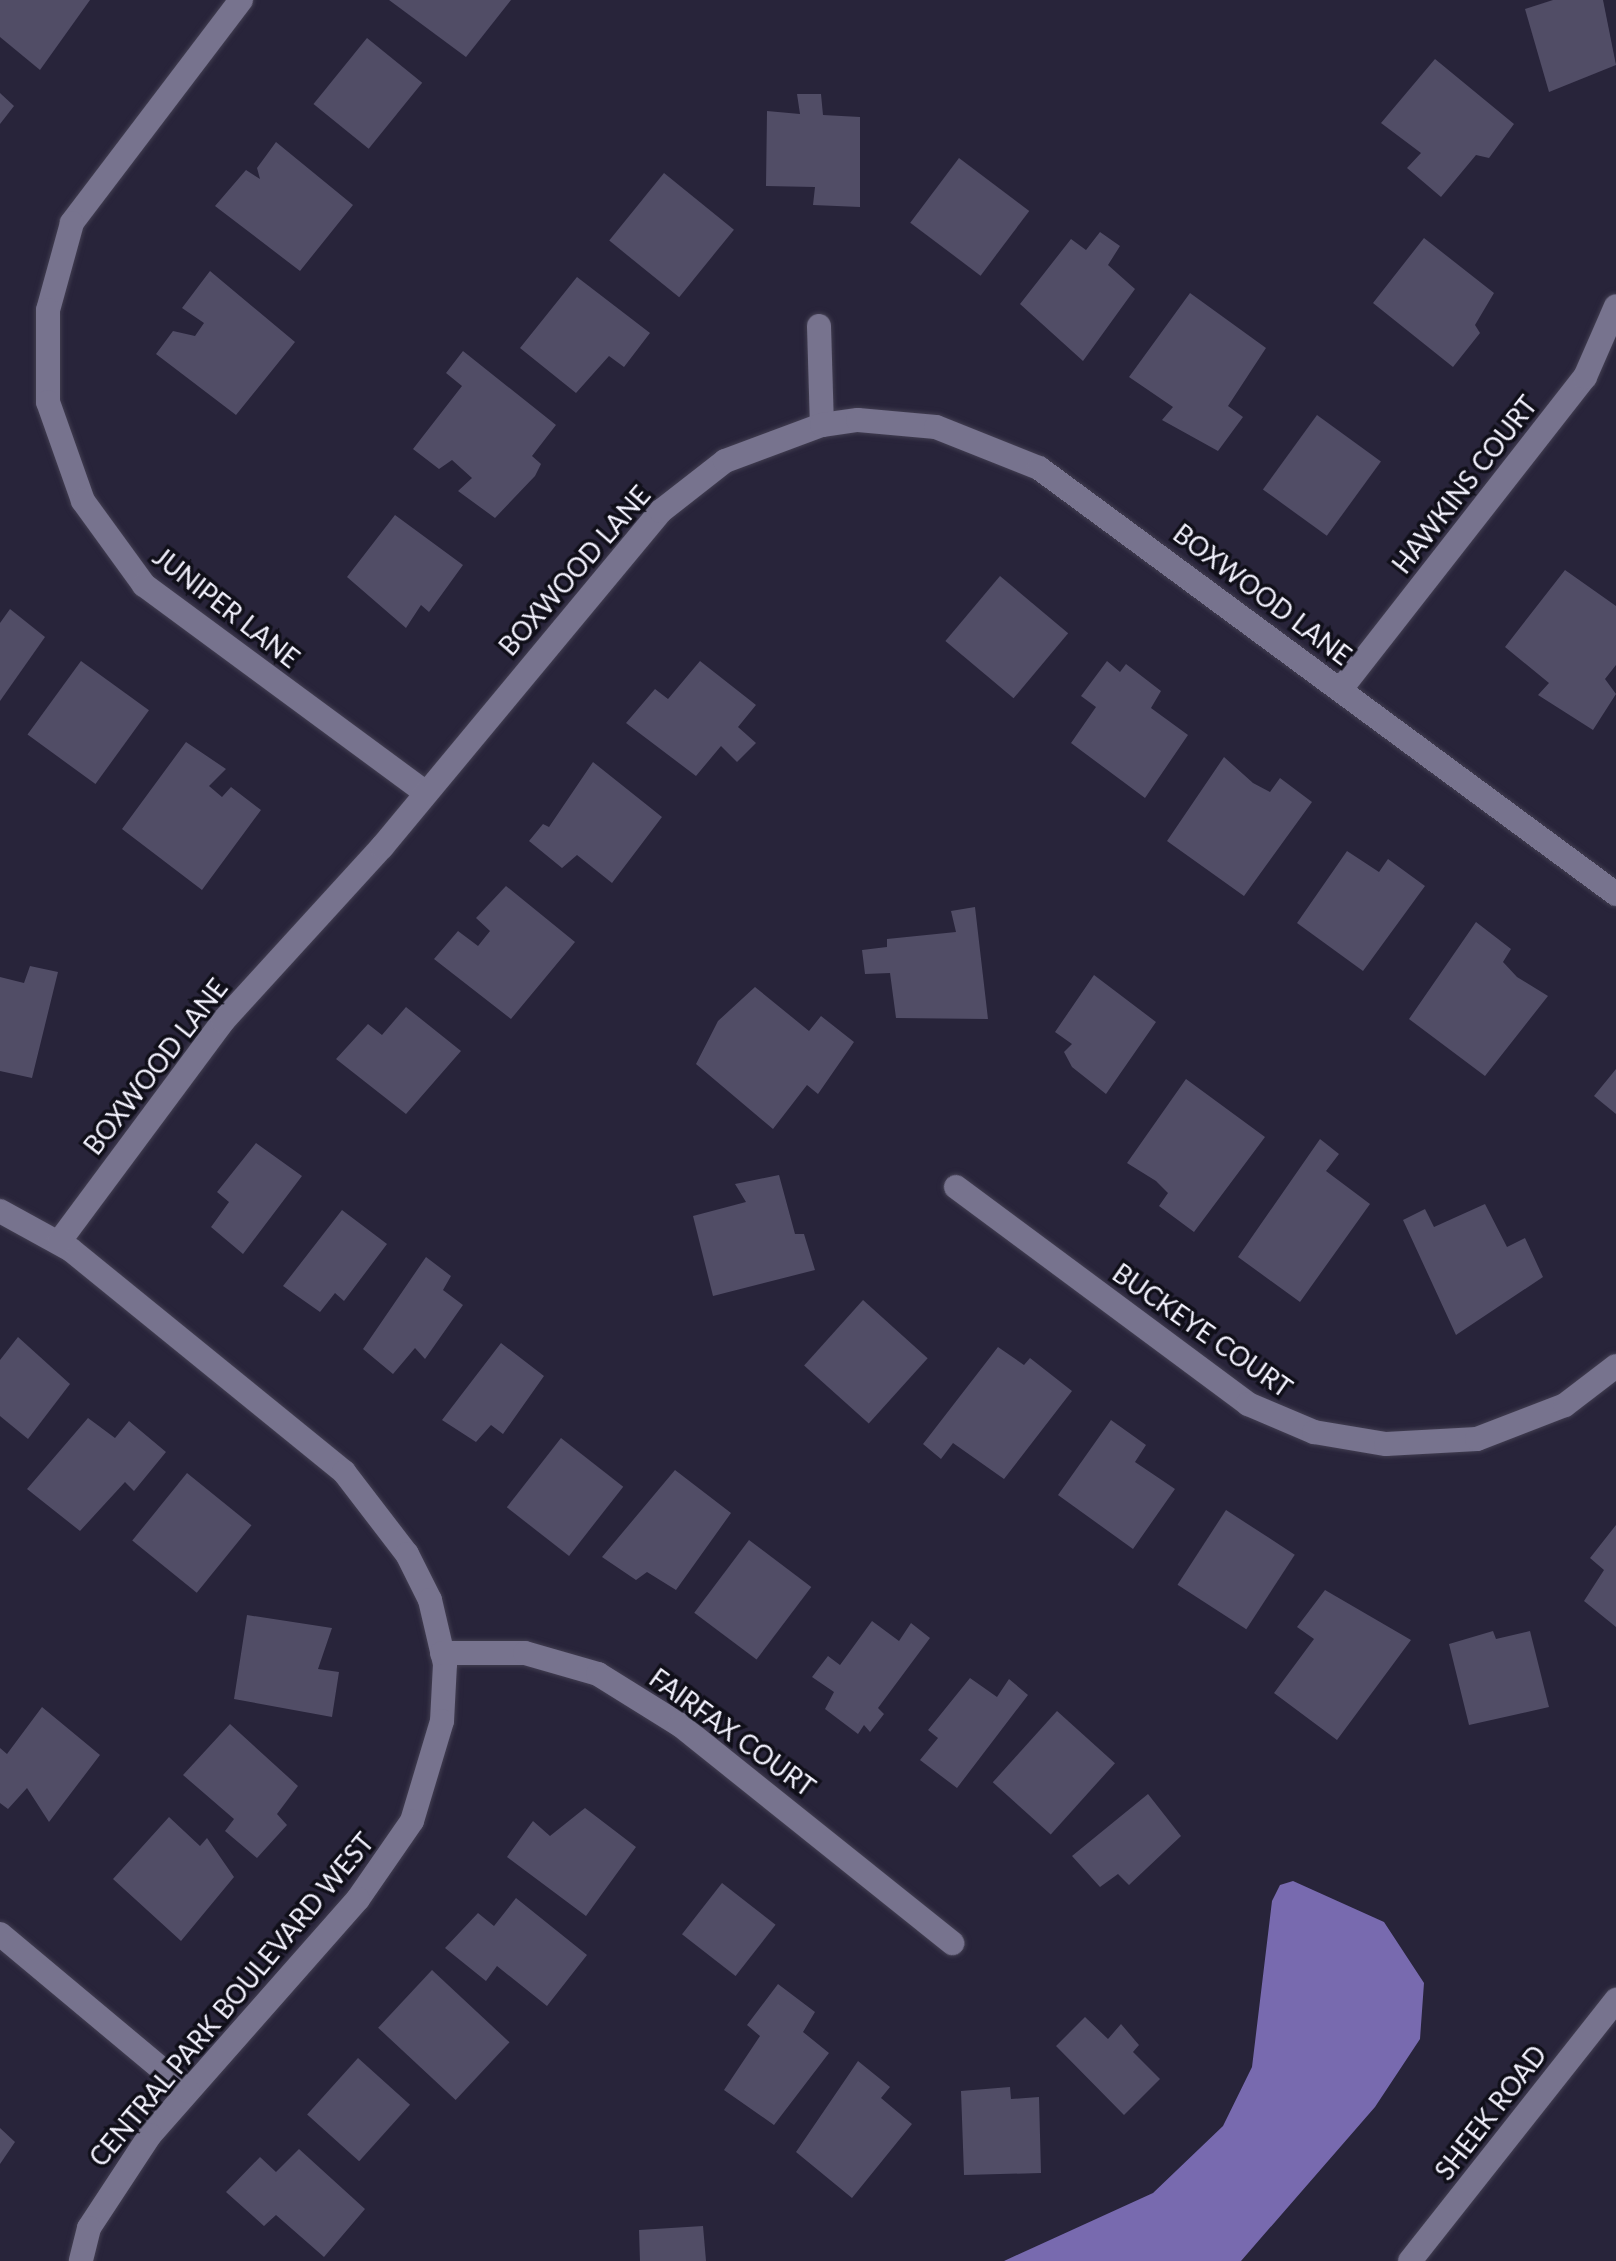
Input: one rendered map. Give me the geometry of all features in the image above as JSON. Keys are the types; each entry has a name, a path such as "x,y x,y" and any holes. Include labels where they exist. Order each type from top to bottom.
{"street":[{"name":"JUNIPER LANE","path":"241,0 72,223 48,310 48,402 83,501 144,585 426,793"},
{"name":"HAWKINS COURT","path":"1341,689 1585,377 1616,306"},
{"path":"819,326 822,425"},
{"name":"BOXWOOD LANE","path":"59,1242 223,1021 426,793 661,511 725,461 822,425 858,420 936,427 1039,468 1616,894"},
{"name":"BUCKEYE COURT","path":"956,1187 1248,1404 1314,1432 1386,1444 1477,1439 1565,1405 1616,1366"},
{"name":"CENTRAL PARK BOULEVARD WEST","path":"0,1211 59,1242 293,1428 362,1492 407,1554 430,1600 442,1653 442,1721 412,1821 358,1899 188,2091 116,2180 89,2228 81,2261"},
{"name":"FAIRFAX COURT","path":"442,1653 525,1653 598,1674 680,1725 952,1943"},
{"path":"0,1934 188,2091"},
{"name":"SHEEK ROAD","path":"1410,2261 1616,2000"}],"shaded area":[{"path":"1293,1881 1384,1922 1424,1983 1420,2039 1375,2107 1241,2261 1004,2261 1153,2193 1223,2126 1252,2067 1272,1901 1280,1885"}],"building":[{"path":"0,0 90,0 40,70 0,37"},
{"path":"389,0 511,0 466,57"},
{"path":"1553,0 1603,0 1616,65 1549,92 1525,9"},
{"path":"367,38 422,83 369,149 314,104"},
{"path":"1435,59 1514,124 1489,158 1476,155 1441,197 1407,168 1421,153 1381,123"},
{"path":"0,93 14,106 0,124"},
{"path":"797,94 821,94 823,115 860,117 860,207 813,205 815,187 766,186 767,111 800,114"},
{"path":"276,142 353,205 300,271 215,206 246,170 260,179 257,168"},
{"path":"959,158 1029,211 981,276 910,223"},
{"path":"664,173 734,230 679,297 609,241"},
{"path":"1100,232 1120,246 1108,265 1135,289 1083,361 1020,304 1071,239 1086,250"},
{"path":"1424,238 1494,293 1475,325 1480,333 1453,367 1373,303"},
{"path":"210,271 295,342 236,415 156,354 173,331 195,336 204,323 182,308"},
{"path":"577,277 650,333 624,367 609,356 576,393 520,348"},
{"path":"1190,293 1266,348 1228,406 1243,417 1218,451 1162,420 1173,407 1129,377"},
{"path":"463,351 556,425 532,456 541,464 535,476 495,518 458,491 472,478 452,460 439,469 413,449 462,386 446,373"},
{"path":"1317,415 1381,461 1327,536 1263,489"},
{"path":"395,515 463,565 429,612 421,605 406,628 347,577"},
{"path":"1565,570 1616,606 1616,665 1605,679 1616,694 1593,730 1538,695 1549,683 1505,647"},
{"path":"1000,576 1068,633 1014,698 945,641"},
{"path":"10,609 45,637 0,701 0,623"},
{"path":"81,661 149,710 95,784 28,735"},
{"path":"700,661 756,705 738,727 756,743 737,762 721,746 696,776 626,723 655,689 668,699"},
{"path":"1107,661 1120,672 1126,664 1161,691 1151,708 1188,735 1145,798 1071,743 1096,707 1081,696"},
{"path":"186,742 226,769 209,786 222,797 231,787 261,810 202,890 122,829"},
{"path":"1224,757 1253,783 1270,792 1280,778 1312,802 1244,896 1167,841"},
{"path":"593,762 662,817 612,883 577,855 562,868 529,841 543,824 549,827"},
{"path":"1347,851 1379,872 1388,859 1425,886 1363,971 1297,923"},
{"path":"506,886 575,942 511,1019 434,959 458,931 478,946 490,931 476,918"},
{"path":"975,907 988,1019 896,1018 890,973 865,974 862,950 887,947 887,939 956,932 951,911"},
{"path":"1476,922 1511,949 1503,962 1517,977 1548,996 1485,1076 1409,1019"},
{"path":"30,966 58,972 32,1078 0,1071 0,977 24,983"},
{"path":"1094,975 1156,1022 1106,1094 1072,1067 1064,1052 1072,1044 1055,1032"},
{"path":"755,987 809,1031 821,1016 854,1042 818,1094 807,1085 773,1129 696,1064 718,1021"},
{"path":"406,1007 461,1051 406,1114 336,1059 368,1024 382,1035"},
{"path":"1616,1069 1616,1114 1594,1096"},
{"path":"1186,1079 1265,1137 1194,1232 1159,1206 1168,1193 1156,1181 1127,1163"},
{"path":"1320,1139 1339,1154 1326,1171 1370,1204 1300,1302 1238,1257"},
{"path":"256,1143 302,1176 243,1254 211,1227 229,1202 217,1192"},
{"path":"779,1175 795,1234 804,1234 815,1270 713,1296 693,1216 746,1202 735,1184"},
{"path":"1485,1204 1507,1247 1525,1238 1543,1277 1456,1335 1403,1220 1425,1209 1434,1227"},
{"path":"342,1210 387,1244 344,1301 335,1293 320,1312 283,1286"},
{"path":"426,1257 451,1276 443,1290 463,1305 425,1359 415,1348 393,1374 363,1349"},
{"path":"863,1300 928,1358 869,1424 804,1365"},
{"path":"18,1337 70,1384 28,1439 0,1416 0,1360"},
{"path":"501,1343 544,1376 503,1434 491,1425 476,1442 442,1420"},
{"path":"998,1347 1024,1365 1030,1358 1072,1391 1004,1479 953,1443 941,1459 923,1444"},
{"path":"88,1418 115,1438 129,1421 166,1452 134,1491 125,1482 80,1531 27,1489"},
{"path":"1111,1420 1146,1445 1135,1462 1175,1489 1133,1549 1058,1495"},
{"path":"561,1438 623,1487 569,1556 507,1507"},
{"path":"675,1470 731,1513 676,1590 647,1572 636,1580 602,1557"},
{"path":"187,1473 252,1525 197,1593 132,1541"},
{"path":"1226,1510 1295,1555 1246,1629 1178,1585"},
{"path":"1616,1525 1616,1627 1584,1601 1604,1570 1590,1558"},
{"path":"749,1540 811,1587 757,1660 694,1613"},
{"path":"1325,1590 1411,1640 1337,1740 1274,1693 1314,1639 1297,1627"},
{"path":"247,1615 332,1628 318,1669 339,1672 332,1717 234,1699"},
{"path":"872,1621 899,1641 911,1623 930,1638 878,1708 884,1714 870,1732 864,1725 858,1734 825,1709 834,1692 812,1677 828,1656 840,1665"},
{"path":"1493,1631 1496,1639 1530,1631 1549,1707 1469,1725 1449,1644"},
{"path":"970,1678 997,1697 1009,1679 1028,1695 957,1788 920,1760 938,1738 928,1730"},
{"path":"42,1707 100,1755 49,1822 27,1788 8,1809 0,1803 0,1748 7,1754"},
{"path":"1057,1711 1115,1763 1051,1835 993,1782"},
{"path":"230,1724 298,1786 277,1814 287,1825 257,1858 225,1831 234,1819 183,1775"},
{"path":"1148,1794 1181,1836 1129,1885 1118,1874 1100,1887 1072,1856"},
{"path":"585,1808 636,1847 586,1916 507,1857 533,1821 550,1836"},
{"path":"169,1817 200,1846 207,1838 234,1877 181,1941 113,1879"},
{"path":"722,1883 776,1925 736,1976 682,1934"},
{"path":"516,1898 587,1955 547,2006 497,1966 486,1981 445,1948 478,1913 494,1926"},
{"path":"432,1970 510,2042 456,2100 378,2028"},
{"path":"778,1984 815,2012 803,2032 829,2053 774,2125 724,2090 760,2036 747,2025"},
{"path":"1085,2017 1108,2039 1121,2024 1139,2045 1133,2052 1160,2079 1124,2115 1056,2046"},
{"path":"358,2058 410,2105 359,2161 307,2114"},
{"path":"858,2061 890,2087 881,2098 912,2124 852,2198 796,2152"},
{"path":"1010,2087 1011,2099 1039,2097 1041,2173 964,2175 961,2091"},
{"path":"0,2128 15,2142 0,2164"},
{"path":"299,2149 365,2209 324,2257 276,2215 264,2226 226,2192 260,2157 276,2172"},
{"path":"703,2226 706,2261 640,2261 639,2230"}]}
